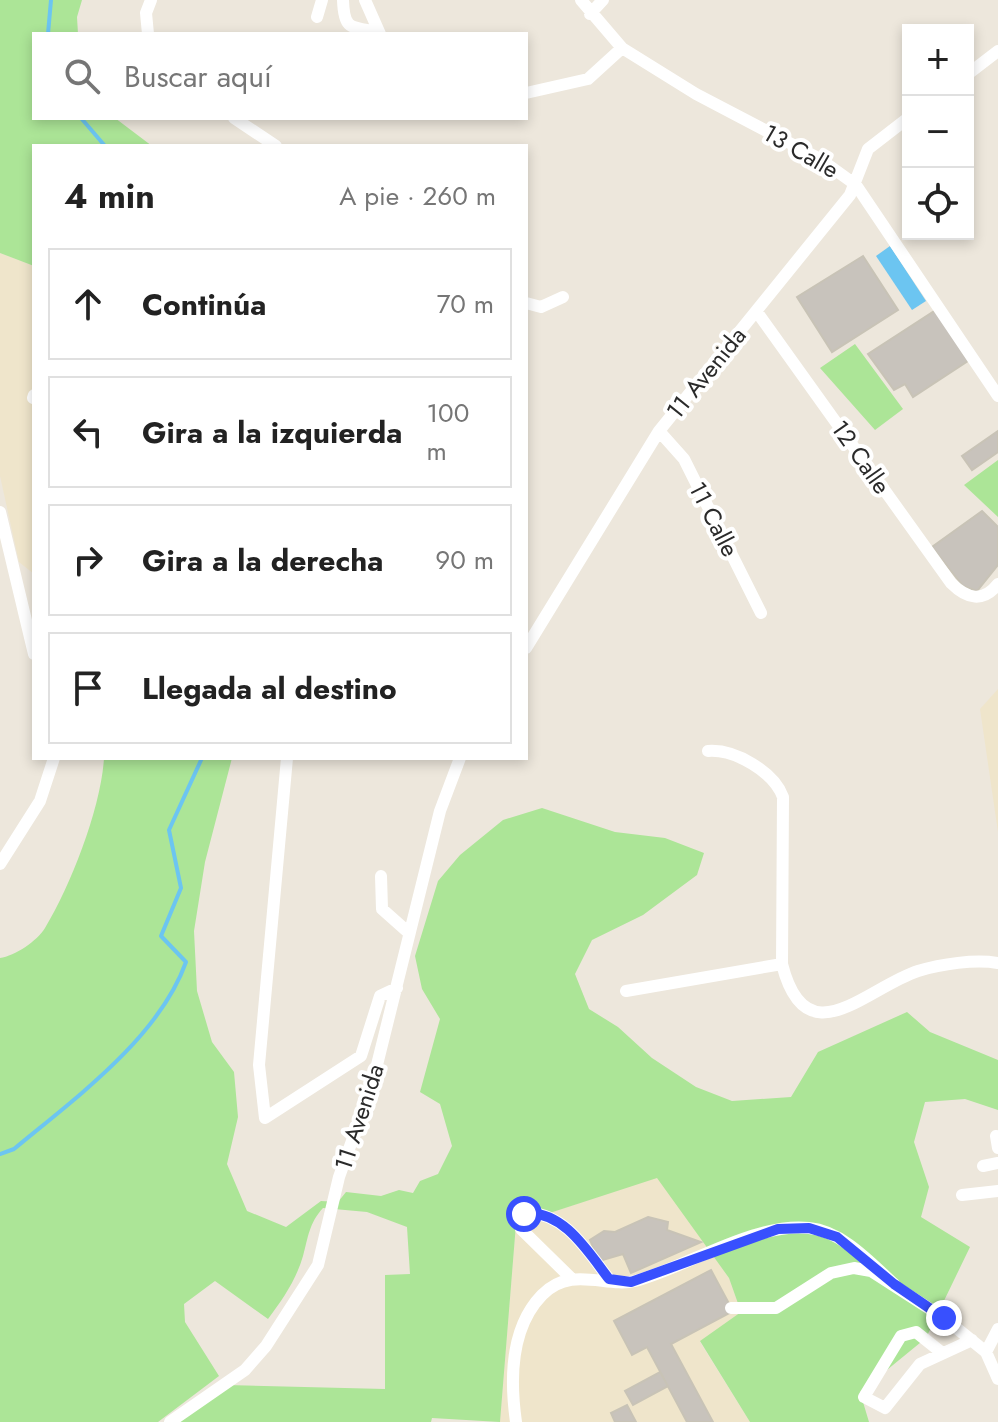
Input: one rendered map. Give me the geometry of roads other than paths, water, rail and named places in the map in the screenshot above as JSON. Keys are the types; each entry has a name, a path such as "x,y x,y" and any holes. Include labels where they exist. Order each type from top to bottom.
{"street":[{"path":"148,32 146,13 151,0"},
{"path":"317,17 322,0"},
{"path":"343,0 344,20 348,25 375,32"},
{"path":"365,0 379,32"},
{"name":"13 Calle","path":"581,0 622,48 696,94 820,159 856,185 998,396"},
{"path":"590,14 603,0"},
{"path":"528,93 588,79 622,48"},
{"path":"974,69 998,51"},
{"path":"237,120 273,144"},
{"name":"11 Avenida","path":"528,645 659,431 856,185 868,149 902,123"},
{"path":"528,304 541,307 563,297"},
{"name":"12 Calle","path":"757,312 951,583 970,597 991,593 998,584"},
{"name":"11 Calle","path":"659,431 684,459 761,613"},
{"path":"0,512 32,646"},
{"path":"708,751 725,752 764,772 779,787 783,797 782,964 788,988 798,1002 813,1010 829,1013 845,1010 918,971 985,960 998,963"},
{"path":"0,864 40,801 53,760"},
{"path":"287,760 259,1065 265,1118 361,1056 380,996 397,988"},
{"name":"11 Avenida","path":"170,1422 245,1370 266,1346 318,1265 339,1177 372,1085 440,811 459,760"},
{"path":"381,876 382,909 409,933"},
{"path":"626,991 782,964"},
{"path":"983,1166 998,1163"},
{"path":"962,1195 998,1191"},
{"path":"572,1279 521,1229 524,1214 537,1212 558,1222 579,1241 609,1279"},
{"path":"516,1422 511,1390 515,1358 529,1311 544,1293 572,1279 631,1282 778,1229 809,1228 837,1237 986,1352 998,1379"},
{"path":"731,1308 776,1308 824,1276 846,1269 871,1271 894,1284"},
{"path":"986,1352 998,1329"},
{"path":"941,1352 916,1332 901,1336 864,1397 885,1408 920,1364 972,1340"}],"water":[{"path":"890,246 926,301 912,310 876,256"}],"waterway":[{"path":"48,32 51,0"},
{"path":"83,120 103,144"},
{"path":"0,1154 14,1149 88,1088 136,1041 173,990 186,962 161,936 181,888 169,830 201,760"}]}
